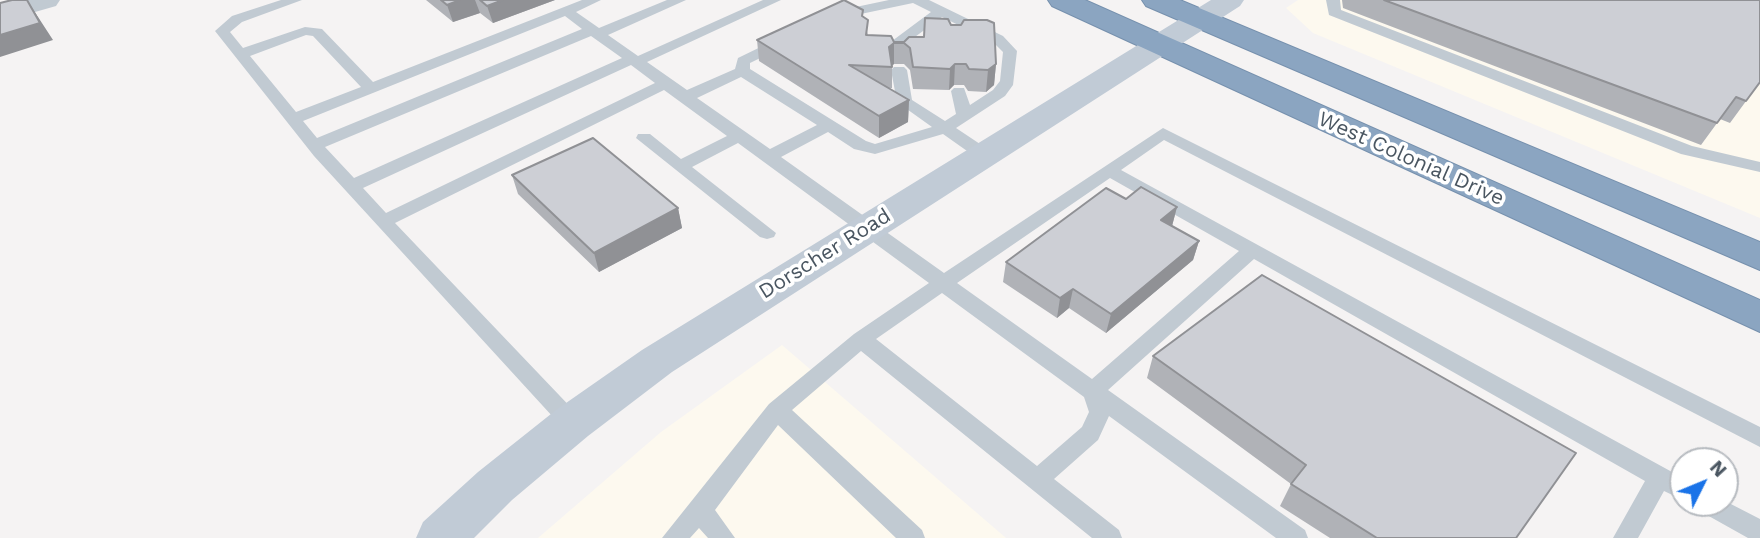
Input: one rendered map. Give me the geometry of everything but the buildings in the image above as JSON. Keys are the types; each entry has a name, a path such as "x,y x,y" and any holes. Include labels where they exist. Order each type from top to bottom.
{"highway":[{"name":"West Colonial Drive","path":"1062,0 1760,317"},
{"path":"1156,0 1215,9 1760,257"}],"street":[{"path":"0,14 46,0"},
{"name":"Dorscher Road","path":"441,538 495,486 572,422 657,361 1215,9"}],"lane":[{"path":"295,0 237,19 222,31 315,145 383,221 572,422"},
{"path":"293,119 593,0"},
{"path":"315,145 679,0"},
{"path":"352,186 774,0"},
{"path":"820,23 847,13 908,0"},
{"path":"1333,0 1334,12 1686,150 1760,167"},
{"path":"936,7 955,40"},
{"path":"936,7 897,44 905,102 983,154"},
{"path":"743,71 860,145 875,149 945,128 999,93 1008,82 1010,51 998,39 936,7"},
{"path":"566,11 1093,391 1287,535"},
{"path":"240,54 305,31 317,32 371,88"},
{"path":"743,71 743,61 797,34"},
{"path":"685,97 743,71"},
{"path":"383,221 666,83"},
{"path":"959,91 964,115"},
{"path":"768,157 827,126"},
{"path":"674,538 700,511 777,410 861,339 1163,133 1760,438"},
{"path":"680,166 739,136"},
{"path":"644,138 767,233"},
{"path":"1109,170 1669,482"},
{"path":"1093,391 1252,250"},
{"path":"861,339 1110,538"},
{"path":"1037,480 1090,433 1100,412 1093,391"},
{"path":"777,410 913,538"},
{"path":"1625,538 1660,477"},
{"path":"700,511 723,538"},
{"path":"1733,517 1760,532"}],"shaded area":[{"path":"1298,0 1760,0 1760,218 1313,33 1286,8"},
{"path":"782,345 1006,538 538,538 661,432"}]}
